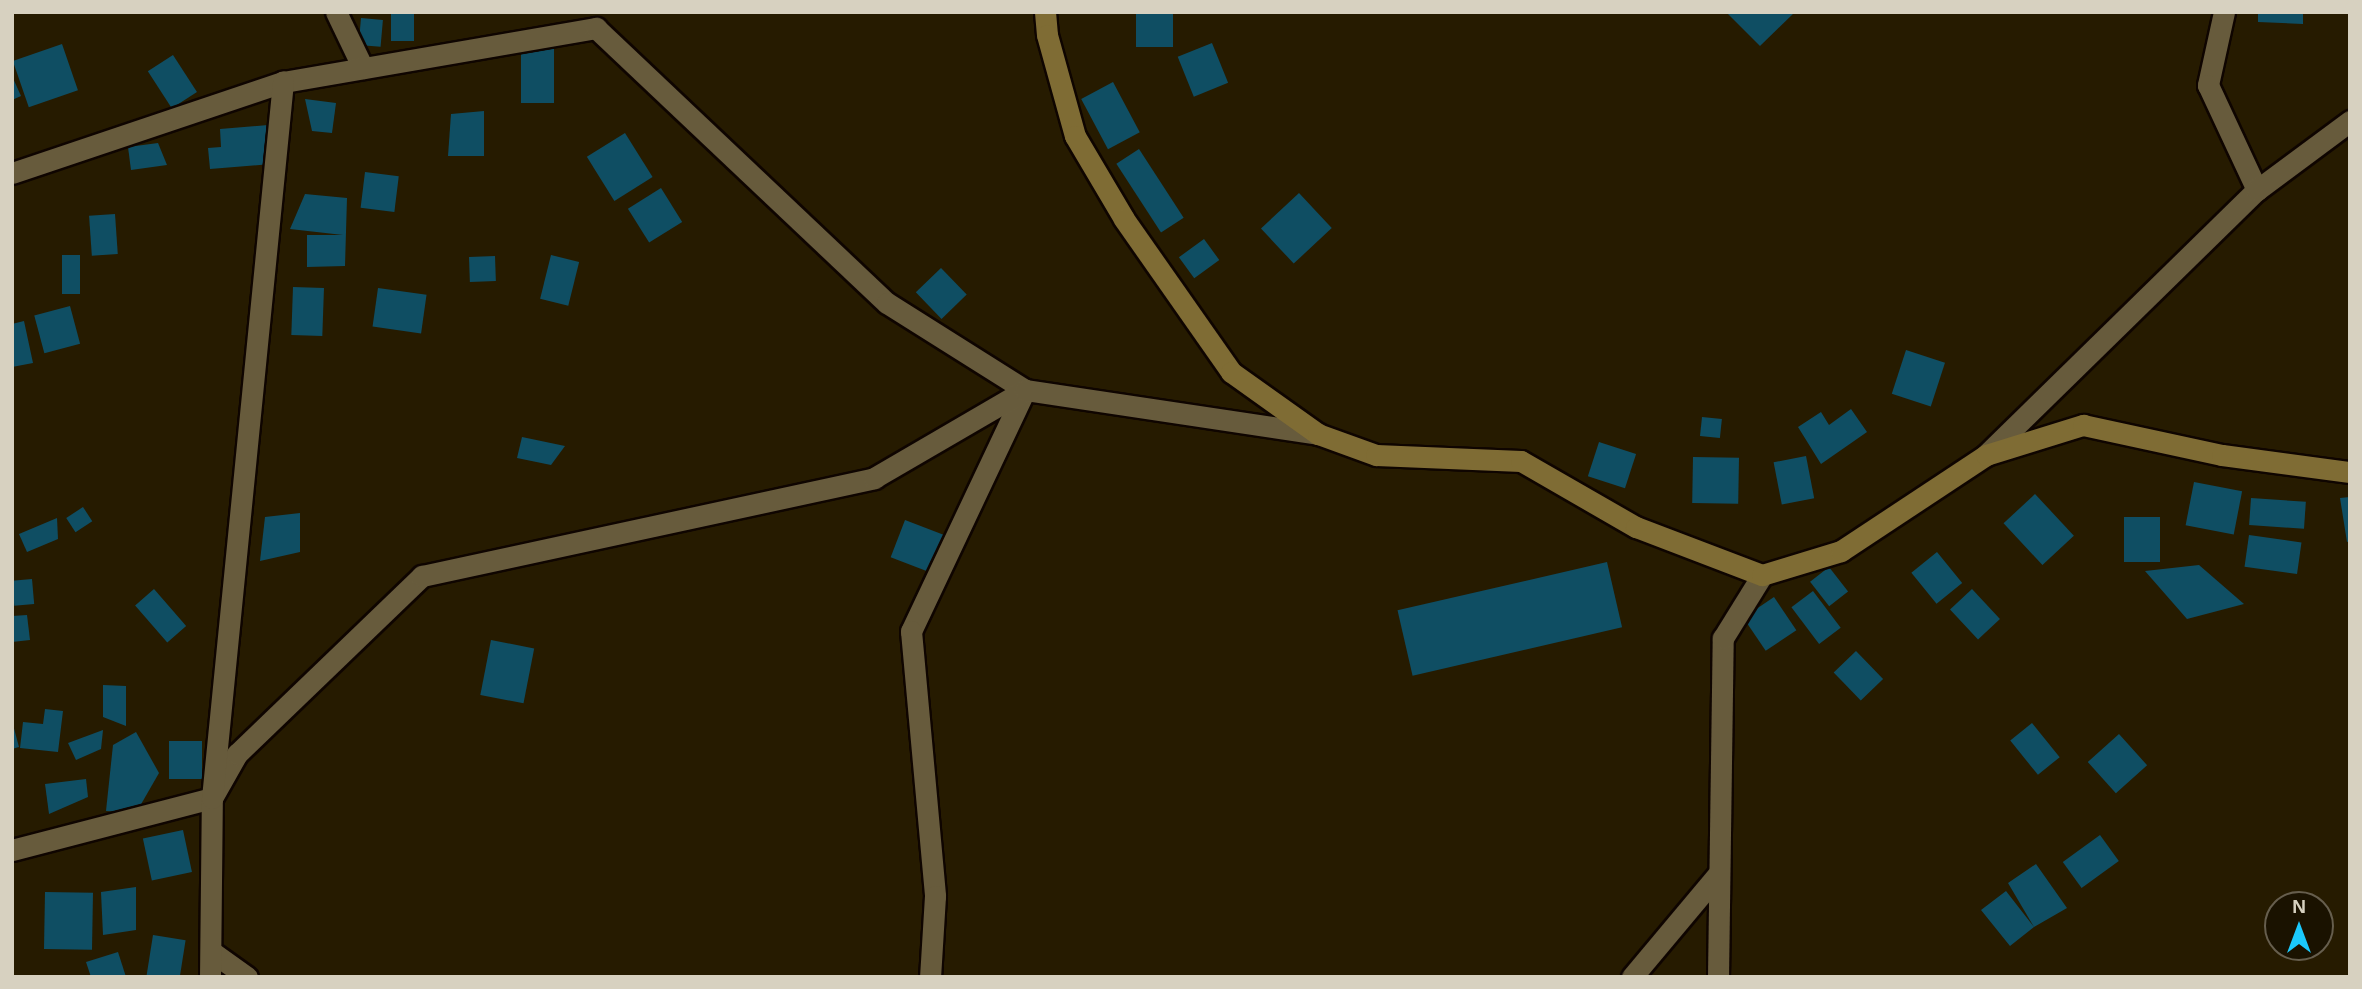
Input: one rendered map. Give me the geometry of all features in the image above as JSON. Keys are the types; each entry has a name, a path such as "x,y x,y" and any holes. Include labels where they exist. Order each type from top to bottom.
{"street":[{"path":"336,12 363,68"},
{"path":"1045,12 1047,35 1075,136 1124,219 1230,372 1318,434"},
{"path":"2224,12 2208,85 2257,190"},
{"path":"12,173 283,82 596,28 887,303 1024,390 1318,434 1376,455 1521,461 1636,527 1762,575 1841,551 1986,455 2257,190 2350,121"},
{"path":"211,977 212,798 283,82"},
{"path":"12,850 212,798 237,754 422,576 874,478 1024,390"},
{"path":"930,977 935,896 911,631 1024,390"},
{"path":"1986,455 2083,425 2222,455 2350,472"},
{"path":"1718,977 1723,638 1762,575"},
{"path":"1632,977 1718,874"},
{"path":"212,952 247,977"}],"building":[{"path":"391,12 414,12 414,41 391,41"},
{"path":"1136,12 1173,12 1173,47 1136,47"},
{"path":"1726,12 1795,12 1760,46"},
{"path":"2258,12 2303,12 2303,24 2258,22"},
{"path":"361,18 383,20 381,47 359,45"},
{"path":"521,42 554,42 554,103 521,103"},
{"path":"1212,43 1228,83 1194,97 1178,57"},
{"path":"62,44 78,90 29,107 13,61"},
{"path":"173,55 197,92 172,108 148,71"},
{"path":"12,76 21,96 12,100"},
{"path":"1113,82 1140,132 1108,149 1081,99"},
{"path":"305,99 336,103 332,133 312,131"},
{"path":"484,111 484,156 448,156 451,114"},
{"path":"268,125 271,164 210,169 208,148 221,147 220,129"},
{"path":"625,133 653,177 614,201 587,157"},
{"path":"158,143 167,165 131,170 128,147"},
{"path":"1139,149 1184,218 1161,232 1116,164"},
{"path":"365,172 399,176 394,212 361,208"},
{"path":"661,188 682,222 649,243 628,209"},
{"path":"1299,193 1332,228 1294,264 1261,228"},
{"path":"305,194 347,198 345,266 307,267 307,235 343,235 290,229"},
{"path":"115,214 118,254 92,256 89,216"},
{"path":"1204,239 1219,260 1194,278 1179,257"},
{"path":"62,255 80,255 80,294 62,294"},
{"path":"551,255 579,262 568,306 540,299"},
{"path":"495,256 496,281 470,282 469,257"},
{"path":"941,268 967,295 942,319 916,292"},
{"path":"293,287 324,288 322,336 291,335"},
{"path":"378,288 427,295 421,333 373,327"},
{"path":"70,306 80,344 44,353 34,316"},
{"path":"24,321 33,363 12,367 12,324"},
{"path":"1906,350 1945,363 1931,406 1892,394"},
{"path":"1851,409 1867,432 1821,464 1798,427 1821,412 1829,425"},
{"path":"1702,417 1722,419 1720,438 1700,436"},
{"path":"522,437 565,446 551,465 517,458"},
{"path":"1599,442 1636,454 1625,488 1588,476"},
{"path":"1806,456 1814,498 1782,505 1774,462"},
{"path":"1693,457 1739,458 1738,504 1692,503"},
{"path":"2194,482 2242,491 2234,535 2186,525"},
{"path":"2035,494 2074,536 2042,565 2004,523"},
{"path":"2350,497 2350,541 2347,542 2340,498"},
{"path":"2251,498 2306,502 2304,529 2249,525"},
{"path":"83,507 92,521 75,532 66,518"},
{"path":"300,513 300,552 260,561 265,517"},
{"path":"2124,517 2160,517 2160,562 2124,562"},
{"path":"57,518 58,539 27,552 19,534"},
{"path":"905,520 946,536 932,573 891,557"},
{"path":"2249,535 2301,542 2297,574 2245,567"},
{"path":"1937,552 1962,583 1937,604 1911,573"},
{"path":"1607,562 1622,627 1413,676 1398,610"},
{"path":"2199,565 2244,604 2187,619 2145,571"},
{"path":"1829,567 1848,591 1829,606 1810,582"},
{"path":"32,579 34,604 14,606 12,581"},
{"path":"154,589 186,626 167,642 135,605"},
{"path":"1972,589 2000,619 1978,639 1950,609"},
{"path":"1813,591 1841,628 1819,644 1791,607"},
{"path":"1774,597 1796,630 1766,651 1743,618"},
{"path":"27,615 30,640 12,642 12,616"},
{"path":"491,640 534,648 524,703 480,695"},
{"path":"1856,651 1883,679 1861,701 1834,673"},
{"path":"103,685 126,686 126,726 103,717"},
{"path":"45,709 63,711 58,752 20,748 23,722 43,724"},
{"path":"12,721 19,747 12,749"},
{"path":"2032,723 2060,757 2038,775 2010,741"},
{"path":"103,730 101,749 76,760 68,743"},
{"path":"136,732 159,773 136,813 106,811 113,745"},
{"path":"2119,734 2147,765 2116,793 2088,762"},
{"path":"169,741 202,741 202,779 169,779"},
{"path":"86,779 88,797 49,814 45,784"},
{"path":"183,830 192,872 152,881 143,839"},
{"path":"2100,835 2119,861 2082,888 2063,862"},
{"path":"2036,864 2067,908 2034,927 2008,883"},
{"path":"136,887 136,930 103,935 101,892"},
{"path":"2006,891 2034,927 2010,946 1981,910"},
{"path":"45,892 93,893 92,950 44,949"},
{"path":"153,935 186,940 180,977 146,976"},
{"path":"118,952 126,977 91,977 86,962"}]}
